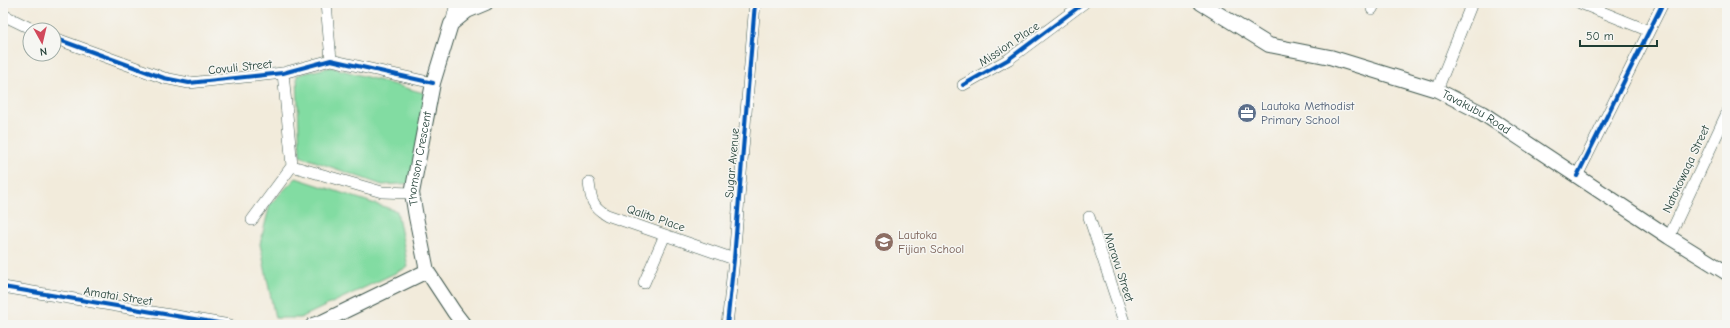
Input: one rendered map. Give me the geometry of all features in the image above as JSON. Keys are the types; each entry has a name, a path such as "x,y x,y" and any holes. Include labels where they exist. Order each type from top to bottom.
{"main road":[{"path":"451,24 467,11 486,3"},
{"name":"Tavakubu Road","path":"1201,3 1269,45 1330,57 1437,90 1482,113 1669,237 1727,273"},
{"name":"Thomson Crescent","path":"451,24 432,83 412,193 427,271 464,325"},
{"path":"313,325 427,271"}],"street":[{"path":"326,3 331,60"},
{"path":"451,24 456,3"},
{"name":"Sugar Avenue","path":"727,325 734,259 755,3"},
{"name":"Mission Place","path":"963,86 1009,59 1084,3"},
{"path":"1437,90 1472,3"},
{"path":"1580,3 1649,31"},
{"path":"1577,176 1663,3"},
{"path":"3,15 22,24"},
{"name":"Covuli Street","path":"62,41 176,81 189,83 283,73 331,60 432,83"},
{"path":"252,220 292,166 283,73"},
{"name":"Natokowaqa Street","path":"1669,237 1727,113"},
{"path":"292,166 382,192 412,193"},
{"name":"Qalito Place","path":"589,183 591,198 598,210 607,215 734,259"},
{"name":"Maravu Street","path":"1089,217 1125,325"},
{"path":"644,283 665,235"},
{"name":"Amatai Street","path":"3,287 230,325"}],"green space":[{"path":"331,67 438,97 415,183 382,185 300,156 297,75"},
{"path":"296,178 397,211 408,267 300,318 275,318 260,244 270,204"}],"cycle path":[{"path":"727,325 734,259 755,3"},
{"path":"963,85 1009,59 1084,3"},
{"path":"1577,176 1663,3"},
{"path":"62,41 164,78 189,83 283,73 331,60 433,83"},
{"path":"3,287 230,325"}],"place":[{"name":"Lautoka Methodist Primary School","path":"1247,113"},
{"name":"Lautoka Fijian School","path":"884,242"}]}
